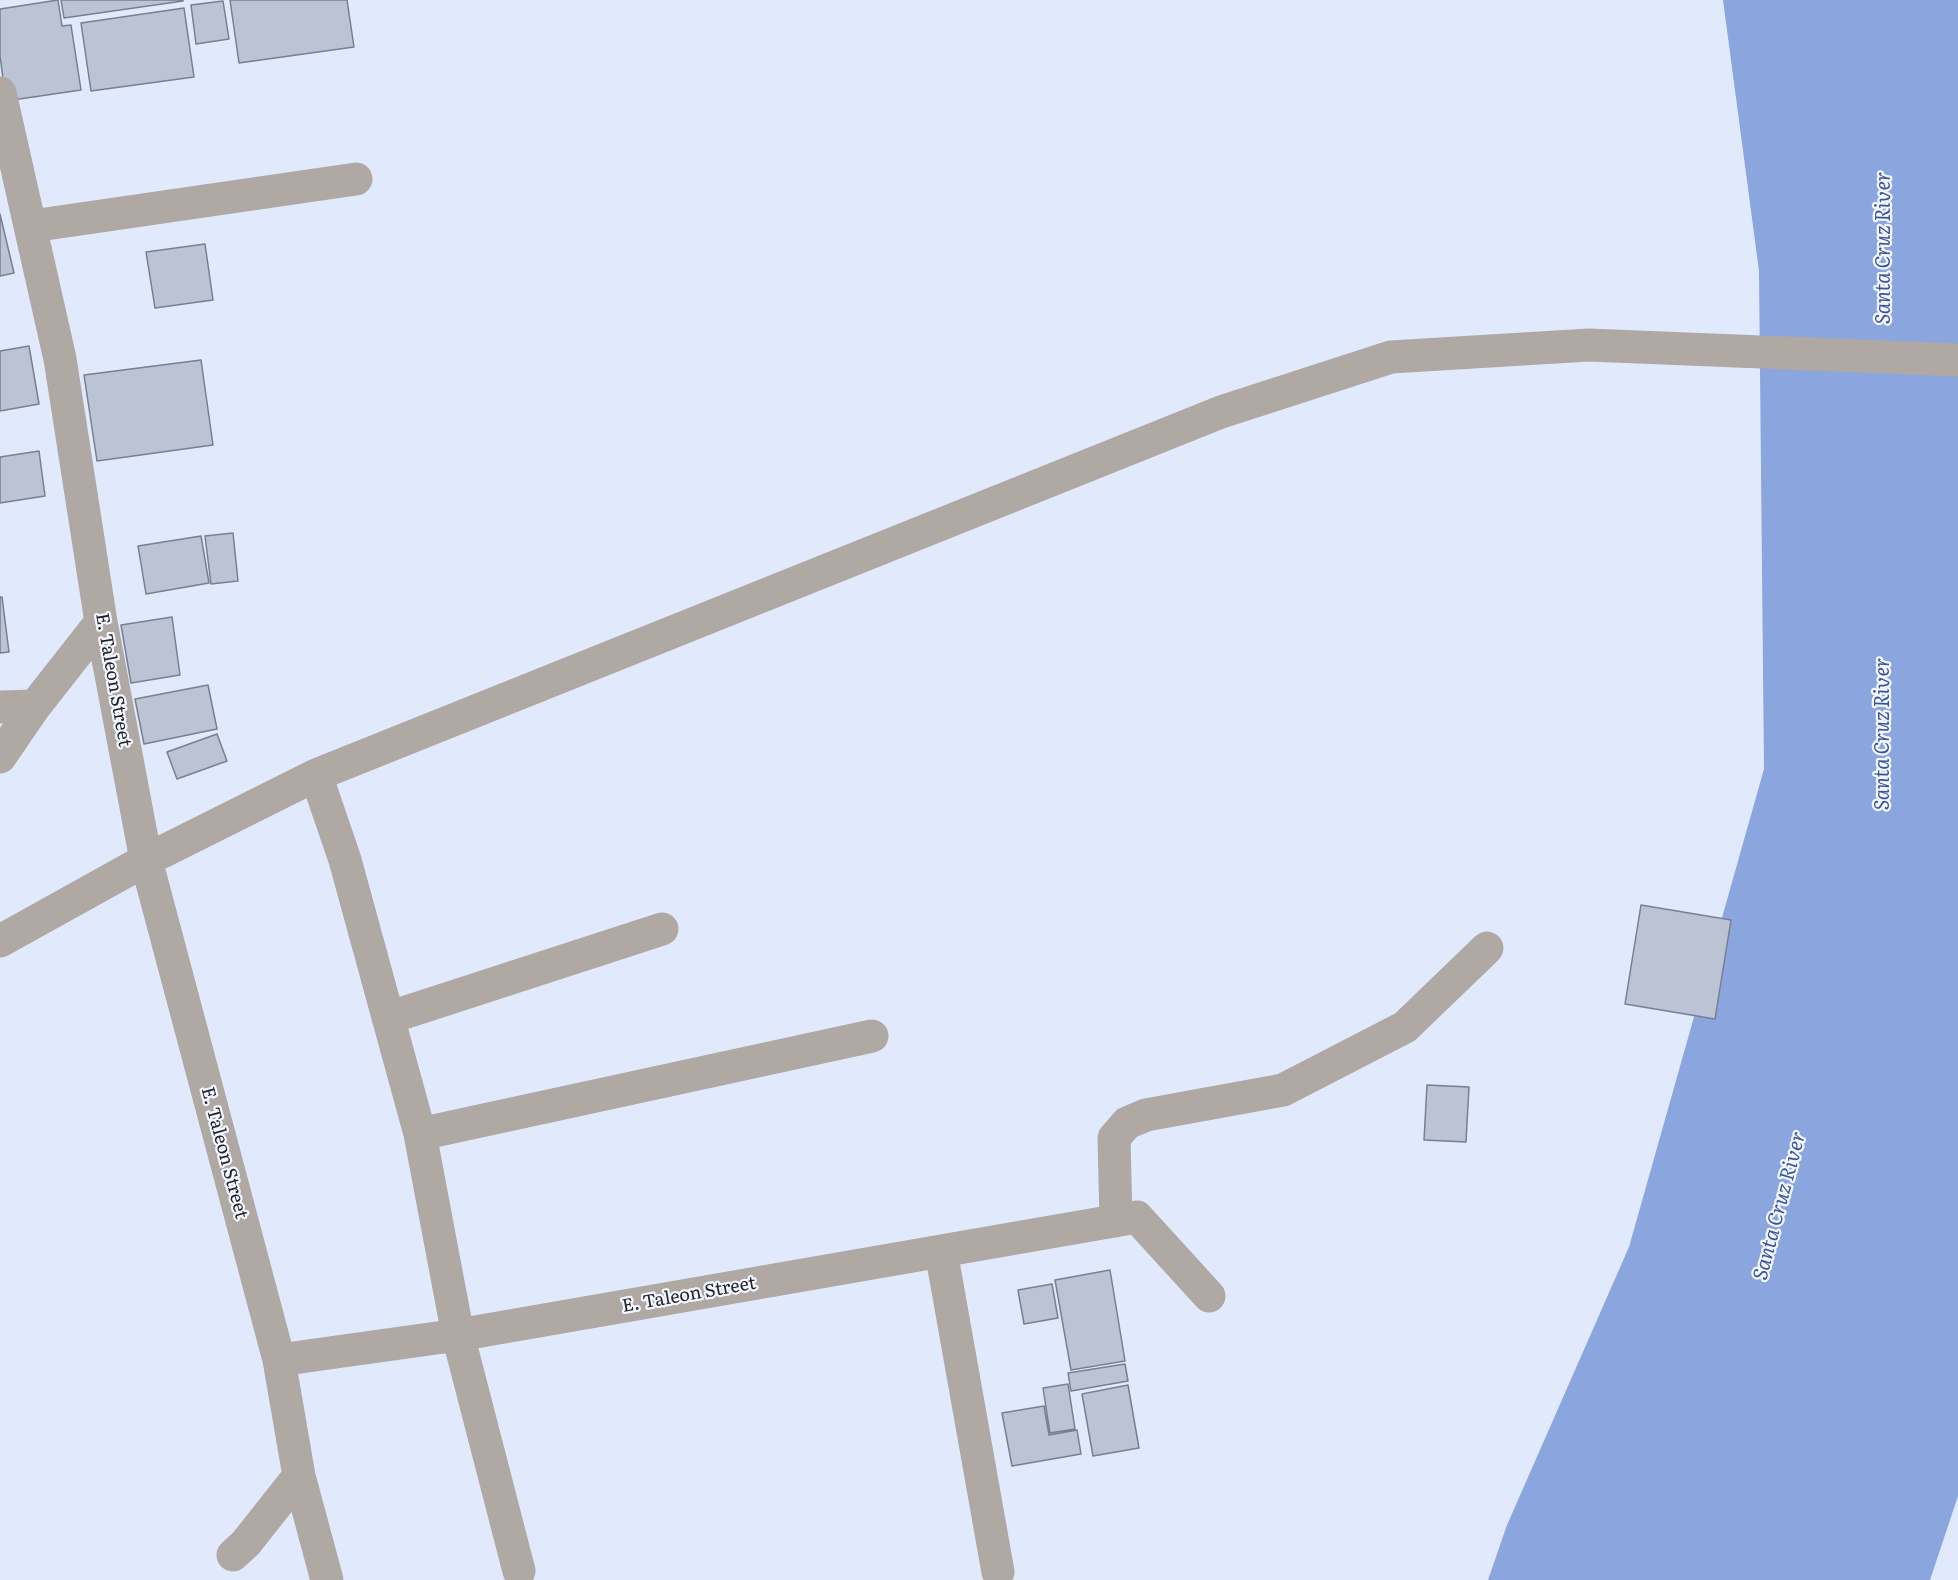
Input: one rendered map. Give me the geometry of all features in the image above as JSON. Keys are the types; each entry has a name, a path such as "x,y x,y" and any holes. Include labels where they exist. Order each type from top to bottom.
{"street":[{"name":"E. Taleon Street","path":"0,93 32,226 60,359 101,622 146,860 279,1360 458,1335 1126,1219"},
{"path":"32,226 356,179"},
{"path":"0,941 146,860 316,775 1221,412 1391,357 1589,345 1958,360"},
{"path":"0,757 35,705 101,622"},
{"path":"0,707 35,705"},
{"path":"316,775 345,860 420,1134 458,1335 519,1571"},
{"path":"388,1018 662,929"},
{"path":"1209,1296 1126,1219 1114,1138 1127,1123 1146,1115 1283,1089 1405,1027 1487,948"},
{"path":"420,1134 872,1036"},
{"path":"941,1251 998,1572"},
{"path":"279,1360 299,1476 327,1580"},
{"path":"233,1555 246,1543 299,1476"}],"water":[{"name":"Santa Cruz River","path":"1723,0 1958,0 1958,1496 1930,1580 1488,1580 1507,1525 1629,1247 1764,769 1759,271"}],"building":[{"path":"58,0 62,26 71,25 81,90 6,101 0,56 0,9"},
{"path":"61,0 183,0 183,1 64,18"},
{"path":"230,0 347,0 354,47 239,63"},
{"path":"223,1 229,39 196,44 191,5"},
{"path":"184,8 194,77 91,91 81,23"},
{"path":"0,214 14,273 0,276"},
{"path":"205,244 213,300 155,308 146,252"},
{"path":"29,346 39,404 0,411 0,351"},
{"path":"201,360 213,445 97,461 84,375"},
{"path":"39,451 45,496 0,503 0,457"},
{"path":"233,533 238,581 211,584 205,536"},
{"path":"201,536 209,583 146,594 138,546"},
{"path":"0,597 2,597 9,652 0,653"},
{"path":"172,617 180,675 131,683 121,625"},
{"path":"208,685 217,729 144,744 135,699"},
{"path":"217,734 227,761 177,779 167,752"},
{"path":"1641,905 1731,920 1715,1019 1625,1004"},
{"path":"1427,1085 1469,1087 1466,1142 1424,1140"},
{"path":"1110,1270 1125,1361 1071,1370 1055,1280"},
{"path":"1052,1284 1058,1318 1024,1324 1018,1290"},
{"path":"1125,1364 1128,1381 1071,1391 1068,1373"},
{"path":"1068,1384 1075,1429 1050,1433 1043,1388"},
{"path":"1128,1385 1139,1448 1093,1456 1082,1394"},
{"path":"1044,1406 1049,1435 1077,1430 1081,1454 1012,1466 1002,1413"}]}
